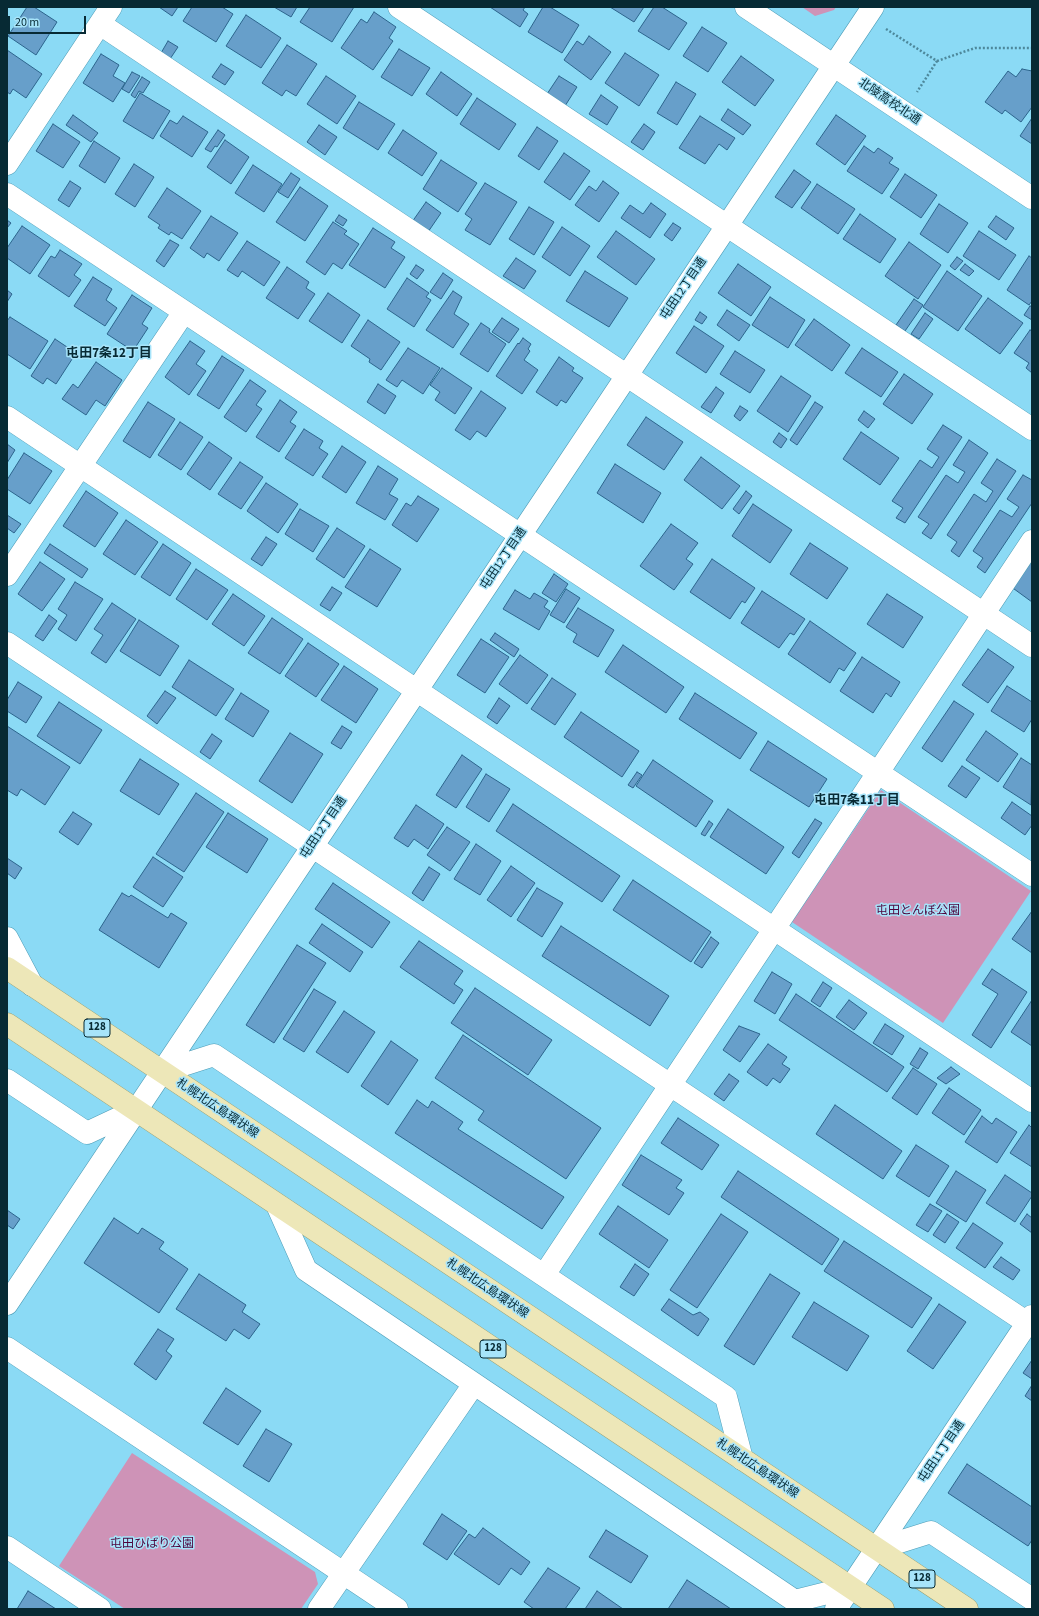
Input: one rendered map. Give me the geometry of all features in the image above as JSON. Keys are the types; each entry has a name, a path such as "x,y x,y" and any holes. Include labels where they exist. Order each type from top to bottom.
{"main road":[{"name":"札幌北広島環状線","path":"7,968 967,1609"},
{"name":"128","path":"7,1024 883,1609"}],"street":[{"path":"399,7 1032,429"},
{"name":"北陵高校北通","path":"746,7 1032,198"},
{"name":"屯田12丁目通","path":"7,1304 873,7"},
{"path":"7,164 105,15 627,375 1032,646"},
{"path":"7,194 1032,875"},
{"path":"7,575 184,312"},
{"path":"7,417 1032,1102"},
{"path":"544,1275 1032,541"},
{"path":"7,643 671,1085 1031,1322"},
{"path":"7,938 32,985"},
{"path":"162,1072 214,1055 544,1275 726,1397 742,1459"},
{"path":"7,1080 87,1133 136,1110"},
{"path":"277,1205 306,1270 795,1601 851,1588"},
{"name":"屯田11丁目通","path":"836,1609 1031,1322"},
{"path":"7,1348 397,1609"},
{"path":"319,1609 474,1384"},
{"path":"877,1549 931,1532 1032,1599"},
{"path":"7,1547 100,1609"}],"path":[{"path":"886,29 937,61"},
{"path":"916,94 937,61 975,48 1032,48"}],"green space":[{"path":"802,7 836,7 834,10 815,16"},
{"name":"屯田とんぼ公園","path":"881,790 1031,891 943,1023 792,922"},
{"name":"屯田ひばり公園","path":"132,1453 315,1572 318,1584 301,1609 125,1609 59,1566"}],"building":[{"path":"27,7 34,7 57,22 36,55 8,36"},
{"path":"159,7 178,7 172,16"},
{"path":"192,7 222,7 233,14 216,42 183,21"},
{"path":"274,7 297,7 291,17"},
{"path":"310,7 354,7 332,42 300,22"},
{"path":"490,7 525,7 523,10 528,14 520,27"},
{"path":"543,7 550,7 579,25 562,53 528,32"},
{"path":"610,7 644,7 634,22"},
{"path":"654,7 662,7 687,23 669,50 638,31"},
{"path":"374,12 396,27 389,38 393,41 373,70 341,48 361,19 367,23"},
{"path":"246,15 281,38 261,68 226,46"},
{"path":"702,27 727,43 708,72 683,56"},
{"path":"589,36 611,52 591,80 564,60 577,41 583,45"},
{"path":"168,41 178,47 170,59 161,53"},
{"path":"287,45 317,64 296,96 286,90 282,96 262,83"},
{"path":"399,49 430,68 412,96 381,77"},
{"path":"7,50 42,74 26,98 13,89 10,94 7,92"},
{"path":"625,53 659,75 639,106 605,83"},
{"path":"101,54 119,65 113,76 125,83 113,102 83,83"},
{"path":"741,56 774,80 755,106 722,82"},
{"path":"221,64 234,72 225,85 212,77"},
{"path":"1022,69 1032,71 1032,107 1021,122 1005,110 1002,114 985,102 1008,71 1016,77"},
{"path":"132,72 140,76 129,93 122,89"},
{"path":"441,72 472,94 457,116 426,94"},
{"path":"326,76 356,96 337,124 307,104"},
{"path":"559,76 577,87 565,106 547,94"},
{"path":"142,77 150,82 143,93 139,91 135,98 131,95"},
{"path":"676,82 696,94 677,125 657,113"},
{"path":"140,93 170,111 153,139 123,121"},
{"path":"601,95 618,107 607,125 589,114"},
{"path":"477,98 516,124 499,150 460,124"},
{"path":"359,102 395,124 378,150 343,128"},
{"path":"728,109 751,125 743,135 721,120"},
{"path":"73,115 98,133 91,142 66,125"},
{"path":"836,115 866,136 845,165 816,144"},
{"path":"183,116 208,132 192,157 160,136 170,120 177,124"},
{"path":"700,116 735,138 727,150 719,144 705,164 679,148"},
{"path":"1032,118 1032,144 1020,136"},
{"path":"53,124 80,142 63,168 36,151"},
{"path":"644,124 655,132 643,150 631,142"},
{"path":"319,125 337,137 325,155 307,142"},
{"path":"537,127 558,141 539,170 518,156"},
{"path":"218,130 225,135 217,147 215,146 211,152 205,149"},
{"path":"403,130 437,153 422,176 388,153"},
{"path":"225,140 249,157 231,184 207,167"},
{"path":"94,141 120,158 105,183 79,166"},
{"path":"864,146 874,153 878,148 893,158 889,163 899,169 882,194 847,171"},
{"path":"564,153 590,171 570,200 544,182"},
{"path":"441,160 477,183 458,212 423,189"},
{"path":"134,164 154,177 135,207 115,194"},
{"path":"253,165 282,184 264,212 235,193"},
{"path":"794,170 811,182 792,208 775,197"},
{"path":"291,173 300,179 288,198 278,192"},
{"path":"905,174 937,195 921,218 890,197"},
{"path":"70,181 81,188 69,207 58,200"},
{"path":"603,181 619,193 599,222 575,205 589,186 596,191"},
{"path":"485,183 517,202 490,245 465,230 472,219 465,214"},
{"path":"817,184 855,209 838,234 801,208"},
{"path":"300,187 328,206 305,241 276,222"},
{"path":"167,188 201,211 182,239 171,232 169,235 158,228 160,225 148,217"},
{"path":"426,202 441,213 428,232 412,222"},
{"path":"651,203 666,214 650,238 621,218 630,205 643,214"},
{"path":"939,204 968,223 948,253 920,234"},
{"path":"529,207 554,222 534,255 509,239"},
{"path":"860,214 896,239 880,263 843,239"},
{"path":"339,215 347,220 343,226 335,221"},
{"path":"211,216 238,233 219,261 207,253 204,258 190,248"},
{"path":"996,216 1014,228 1006,240 988,227"},
{"path":"7,220 11,223 7,228"},
{"path":"333,222 347,231 344,234 359,244 342,269 333,263 325,275 306,262"},
{"path":"673,223 681,228 672,241 664,235"},
{"path":"22,226 50,245 30,274 7,258 7,248"},
{"path":"562,227 590,246 570,276 542,257"},
{"path":"373,228 395,242 391,248 405,257 385,288 349,265"},
{"path":"616,231 655,259 636,285 597,257"},
{"path":"979,231 1016,255 999,280 963,256"},
{"path":"170,240 179,245 164,267 156,261"},
{"path":"247,241 280,262 264,286 242,271 238,277 227,270"},
{"path":"909,242 941,265 918,299 885,276"},
{"path":"60,250 82,264 74,275 81,280 69,297 38,276 51,256 55,258"},
{"path":"1029,256 1032,258 1032,301 1029,305 1007,290"},
{"path":"957,257 963,261 955,270 950,266"},
{"path":"516,258 536,271 524,289 503,276"},
{"path":"738,264 771,287 751,316 718,293"},
{"path":"965,264 974,271 969,276 960,270"},
{"path":"416,265 424,270 417,279 410,274"},
{"path":"287,267 309,282 306,288 315,294 298,319 266,298"},
{"path":"585,271 628,298 609,327 566,301"},
{"path":"947,271 982,296 958,331 923,307"},
{"path":"443,273 453,280 441,299 430,292"},
{"path":"93,277 112,289 106,300 117,308 105,326 74,306"},
{"path":"407,278 429,293 426,297 431,300 414,327 387,309"},
{"path":"7,290 12,294 7,302"},
{"path":"453,291 462,297 454,314 469,324 453,348 426,330"},
{"path":"328,293 360,315 342,343 309,321"},
{"path":"132,295 152,308 142,324 148,328 133,351 107,334"},
{"path":"770,297 805,320 788,348 752,325"},
{"path":"988,298 1023,323 1000,354 965,329"},
{"path":"914,299 923,305 905,331 896,325"},
{"path":"1030,306 1032,307 1032,320 1024,315"},
{"path":"727,310 750,325 739,341 717,325"},
{"path":"700,312 707,317 702,324 695,320"},
{"path":"925,313 933,319 919,339 911,334"},
{"path":"10,317 48,341 30,369 7,354 7,321"},
{"path":"502,318 519,329 509,343 492,332"},
{"path":"814,319 850,345 832,371 795,345"},
{"path":"368,320 400,342 381,370 369,362 370,359 351,346"},
{"path":"481,323 490,329 489,332 506,344 488,372 460,354"},
{"path":"694,326 724,346 706,373 676,353"},
{"path":"1030,330 1032,331 1032,373 1026,368 1029,363 1014,353"},
{"path":"523,338 531,344 528,349 530,351 524,360 538,370 522,394 496,376"},
{"path":"55,339 76,353 56,384 47,378 43,384 31,376"},
{"path":"190,341 205,351 196,364 206,371 189,395 165,377"},
{"path":"408,348 440,368 423,394 402,380 397,387 386,380"},
{"path":"862,348 898,372 881,397 845,373"},
{"path":"735,351 765,370 750,393 720,374"},
{"path":"222,356 244,370 219,409 197,395"},
{"path":"559,357 574,368 572,371 583,378 566,403 561,400 557,406 536,392"},
{"path":"96,362 122,380 105,406 96,400 86,415 62,399 73,384 78,388"},
{"path":"442,368 472,388 455,414 435,400 440,392 430,385"},
{"path":"904,374 933,394 912,424 883,404"},
{"path":"781,376 811,396 788,432 757,411"},
{"path":"250,380 266,391 256,405 262,409 246,432 224,417"},
{"path":"378,384 396,396 385,414 367,402"},
{"path":"716,387 724,393 711,413 701,407"},
{"path":"481,391 506,408 486,437 477,431 470,440 455,430"},
{"path":"280,400 297,412 290,422 296,426 279,452 256,437"},
{"path":"148,402 175,419 150,458 123,441"},
{"path":"815,402 823,407 797,445 790,440"},
{"path":"740,406 748,411 740,421 734,416"},
{"path":"864,411 875,419 868,428 858,420"},
{"path":"646,417 683,442 664,470 627,445"},
{"path":"180,422 203,437 181,470 158,455"},
{"path":"943,425 962,437 905,523 896,518 903,508 892,501 920,460 932,468 939,457 927,449"},
{"path":"304,429 323,441 319,448 328,454 313,476 285,458"},
{"path":"861,432 899,458 880,485 843,459"},
{"path":"779,433 787,439 781,448 773,442"},
{"path":"969,440 988,453 931,539 922,533 929,524 918,517 946,475 958,483 965,472 953,465"},
{"path":"209,442 232,458 210,490 187,474"},
{"path":"7,444 15,450 7,463"},
{"path":"342,446 366,462 346,493 322,477"},
{"path":"24,453 52,471 30,504 7,489 7,480"},
{"path":"701,457 740,486 722,509 684,480"},
{"path":"997,459 1016,471 959,557 951,551 957,542 947,535 974,494 986,502 993,491 981,483"},
{"path":"240,462 263,477 241,509 218,494"},
{"path":"615,464 661,493 643,523 597,493"},
{"path":"378,466 398,479 389,494 398,499 385,520 356,503"},
{"path":"1023,475 1032,480 1032,503 985,573 977,567 983,558 973,551 1000,510 1012,517 1019,507 1007,499"},
{"path":"266,483 298,504 278,533 247,511"},
{"path":"86,491 118,513 95,547 63,526"},
{"path":"746,491 752,496 739,514 733,509"},
{"path":"418,496 439,509 417,542 392,525 406,503 411,506"},
{"path":"753,504 792,530 770,563 732,536"},
{"path":"300,509 329,526 313,552 285,534"},
{"path":"7,515 21,524 14,533 7,528"},
{"path":"126,520 158,542 135,575 103,554"},
{"path":"671,524 698,543 686,559 693,564 674,590 640,566"},
{"path":"337,528 365,546 344,578 316,559"},
{"path":"266,537 277,544 262,566 251,559"},
{"path":"810,543 848,568 827,599 790,574"},
{"path":"50,544 88,569 82,578 44,553"},
{"path":"163,544 191,563 170,596 141,577"},
{"path":"370,549 401,569 377,607 345,587"},
{"path":"1032,556 1032,602 1010,586"},
{"path":"712,559 755,588 745,603 742,601 730,619 690,592"},
{"path":"40,562 65,579 42,611 18,594"},
{"path":"196,569 228,590 207,620 176,599"},
{"path":"554,574 568,584 556,602 542,593"},
{"path":"75,582 103,599 76,641 58,629 67,615 58,609"},
{"path":"332,587 342,593 330,611 320,605"},
{"path":"566,589 580,598 564,623 550,615"},
{"path":"515,590 530,599 534,593 548,601 544,607 550,611 539,630 503,609"},
{"path":"762,591 805,619 794,635 790,633 779,648 741,623"},
{"path":"233,594 265,616 244,646 212,624"},
{"path":"887,594 923,617 903,648 867,624"},
{"path":"112,603 136,619 106,663 91,653 103,635 94,629"},
{"path":"578,608 614,630 598,657 573,642 577,634 566,627"},
{"path":"49,615 57,621 43,641 35,636"},
{"path":"272,618 303,639 280,674 248,653"},
{"path":"139,620 179,646 160,676 120,651"},
{"path":"810,621 856,653 844,671 839,668 830,683 788,654"},
{"path":"495,633 519,649 514,657 490,640"},
{"path":"481,639 509,657 485,693 457,675"},
{"path":"308,643 339,664 316,697 285,676"},
{"path":"623,645 684,687 666,713 605,672"},
{"path":"988,649 1014,667 988,703 962,685"},
{"path":"520,655 548,675 527,704 499,684"},
{"path":"862,657 900,682 891,697 886,693 873,713 840,691"},
{"path":"189,660 234,689 216,716 172,687"},
{"path":"344,666 378,689 356,723 321,700"},
{"path":"552,678 576,694 555,725 531,709"},
{"path":"18,682 42,697 26,723 7,711 7,700"},
{"path":"1007,686 1032,702 1032,719 1024,732 991,711"},
{"path":"165,691 176,698 157,724 147,716"},
{"path":"241,693 269,711 253,737 225,719"},
{"path":"695,693 757,733 740,759 679,719"},
{"path":"499,698 510,706 497,724 487,717"},
{"path":"954,701 974,714 942,762 922,748"},
{"path":"59,702 102,730 80,764 37,736"},
{"path":"581,712 639,751 622,777 564,737"},
{"path":"7,726 70,767 45,805 21,789 17,796 7,790"},
{"path":"342,726 352,732 341,749 331,743"},
{"path":"986,731 1018,754 998,782 966,760"},
{"path":"290,733 323,754 292,803 259,781"},
{"path":"212,734 222,741 210,759 200,752"},
{"path":"768,741 827,779 809,807 750,770"},
{"path":"462,755 482,769 456,808 436,795"},
{"path":"1021,758 1032,765 1031,805 1003,787"},
{"path":"140,759 179,784 159,815 120,791"},
{"path":"653,760 713,801 696,827 636,786"},
{"path":"962,766 980,778 966,798 948,786"},
{"path":"637,772 642,775 633,788 628,785"},
{"path":"486,774 510,789 489,822 466,807"},
{"path":"196,793 224,812 184,872 156,854"},
{"path":"1012,802 1032,816 1032,825 1025,835 1001,818"},
{"path":"513,804 620,876 602,902 496,831"},
{"path":"416,805 444,824 428,849 414,839 408,847 394,838"},
{"path":"728,809 784,847 766,874 710,837"},
{"path":"73,812 92,824 78,845 59,832"},
{"path":"228,813 268,839 247,873 206,847"},
{"path":"815,819 822,823 799,858 792,853"},
{"path":"709,821 713,824 705,836 701,834"},
{"path":"447,827 470,842 450,871 427,855"},
{"path":"476,844 501,861 480,895 454,879"},
{"path":"153,857 183,877 163,907 133,887"},
{"path":"7,858 22,868 15,879 7,873"},
{"path":"511,866 535,883 511,917 487,900"},
{"path":"429,867 440,874 423,901 412,893"},
{"path":"633,880 711,932 691,962 613,910"},
{"path":"333,883 390,922 372,948 315,909"},
{"path":"537,888 563,903 542,937 517,920"},
{"path":"122,893 129,897 131,895 168,918 171,913 187,923 159,968 99,930"},
{"path":"1032,911 1032,953 1012,939"},
{"path":"322,924 363,952 350,972 309,943"},
{"path":"561,926 669,996 650,1026 542,956"},
{"path":"711,937 719,943 702,968 694,963"},
{"path":"419,941 463,971 454,984 463,990 454,1004 400,967"},
{"path":"297,945 326,963 274,1043 246,1025"},
{"path":"992,969 1027,992 991,1048 972,1035 998,994 982,984"},
{"path":"772,972 792,984 775,1014 754,1001"},
{"path":"823,982 832,988 820,1007 811,1001"},
{"path":"475,988 552,1040 528,1075 451,1023"},
{"path":"314,989 336,1002 304,1052 283,1039"},
{"path":"796,994 904,1067 887,1092 779,1020"},
{"path":"849,1000 867,1013 854,1030 836,1017"},
{"path":"1032,1000 1032,1046 1011,1032"},
{"path":"344,1011 375,1032 348,1073 316,1052"},
{"path":"885,1024 904,1036 892,1055 873,1043"},
{"path":"739,1026 760,1034 740,1062 723,1050"},
{"path":"463,1035 601,1128 566,1179 478,1120 484,1111 435,1078"},
{"path":"391,1041 418,1060 388,1105 361,1086"},
{"path":"768,1044 787,1057 782,1064 790,1069 780,1083 773,1078 767,1086 747,1072"},
{"path":"920,1048 928,1053 918,1069 910,1064"},
{"path":"951,1067 960,1074 946,1084 937,1078"},
{"path":"913,1068 937,1084 917,1115 892,1098"},
{"path":"729,1074 739,1081 724,1101 714,1094"},
{"path":"949,1088 981,1110 964,1135 932,1113"},
{"path":"417,1100 428,1108 432,1101 463,1122 458,1129 564,1197 542,1229 395,1133"},
{"path":"835,1105 902,1151 883,1179 816,1134"},
{"path":"982,1116 992,1124 996,1118 1017,1132 997,1163 965,1142"},
{"path":"678,1118 719,1145 702,1170 661,1143"},
{"path":"1029,1125 1032,1128 1032,1167 1010,1153"},
{"path":"916,1145 949,1166 929,1197 896,1176"},
{"path":"641,1155 682,1180 676,1188 684,1193 669,1215 622,1185"},
{"path":"738,1171 839,1239 822,1265 721,1197"},
{"path":"956,1171 986,1190 966,1222 936,1203"},
{"path":"1005,1175 1032,1193 1032,1196 1015,1222 986,1203"},
{"path":"930,1204 942,1211 928,1232 916,1225"},
{"path":"618,1206 668,1240 649,1268 599,1234"},
{"path":"7,1210 20,1219 13,1229 7,1225"},
{"path":"721,1214 748,1232 697,1308 670,1290"},
{"path":"947,1214 959,1222 945,1243 933,1235"},
{"path":"1027,1214 1032,1218 1032,1233 1020,1224"},
{"path":"114,1218 138,1234 142,1228 164,1242 159,1249 188,1269 159,1313 84,1263"},
{"path":"973,1223 1003,1243 985,1268 956,1248"},
{"path":"844,1241 932,1298 912,1328 824,1271"},
{"path":"1001,1257 1020,1270 1013,1280 993,1267"},
{"path":"635,1264 649,1274 634,1296 620,1287"},
{"path":"199,1274 246,1305 242,1312 260,1324 249,1339 234,1329 226,1341 176,1309"},
{"path":"770,1274 800,1293 754,1365 724,1346"},
{"path":"669,1299 693,1315 700,1312 709,1319 698,1336 661,1310"},
{"path":"814,1302 869,1336 847,1371 792,1337"},
{"path":"939,1304 966,1322 933,1369 907,1351"},
{"path":"158,1329 174,1339 166,1351 172,1356 156,1380 134,1364"},
{"path":"1032,1360 1032,1379 1023,1373"},
{"path":"1032,1385 1032,1401 1025,1396"},
{"path":"226,1388 261,1411 238,1445 203,1423"},
{"path":"266,1429 292,1444 269,1482 243,1466"},
{"path":"967,1464 1032,1507 1032,1540 1028,1546 948,1493"},
{"path":"442,1514 467,1531 447,1560 423,1544"},
{"path":"483,1528 530,1562 521,1575 511,1568 499,1585 454,1554 469,1534 475,1538"},
{"path":"606,1530 648,1556 631,1583 589,1557"},
{"path":"548,1568 580,1588 565,1609 534,1609 524,1602"},
{"path":"687,1580 731,1609 668,1609"},
{"path":"28,1591 56,1609 17,1609"},
{"path":"597,1591 623,1609 585,1609"}],"district":[{"name":"屯田7条12丁目","path":"109,354"},
{"name":"屯田7条11丁目","path":"857,801"}]}
